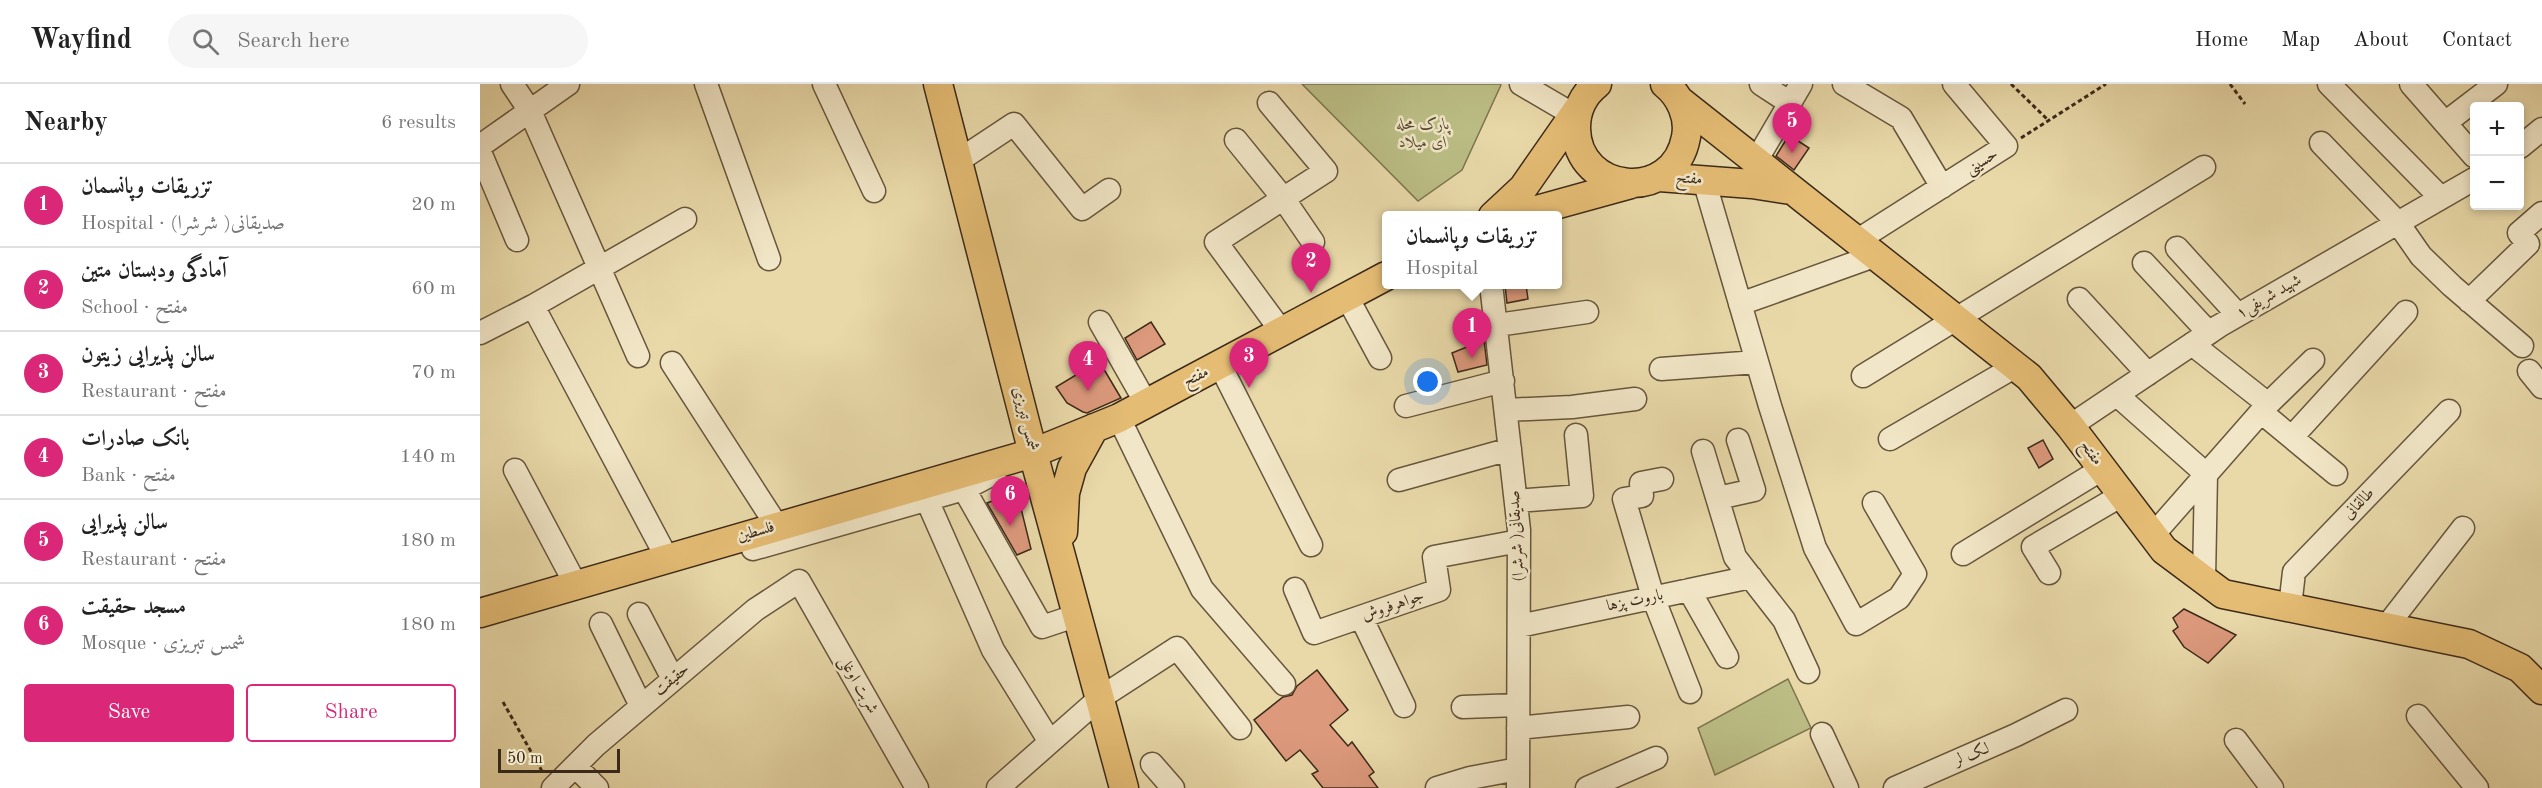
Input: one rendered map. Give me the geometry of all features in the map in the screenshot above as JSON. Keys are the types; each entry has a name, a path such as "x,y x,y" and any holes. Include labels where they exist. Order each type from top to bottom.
{"main road":[{"name":"شمس تبریزی","path":"938,84 1033,453 1124,788"},
{"path":"1672,93 1796,191"},
{"path":"1533,211 1659,177 1672,166 1682,152 1686,118 1672,93"},
{"path":"1585,100 1576,118 1576,137 1583,155 1595,170 1612,180 1631,184"},
{"path":"1498,211 1523,188 1585,100"},
{"name":"مفتح","path":"1659,177 1752,184 1796,191 2029,377 2070,426 2164,550 2223,594 2469,644 2520,668 2542,690"},
{"name":"مفتح","path":"1033,453 1106,423 1146,403 1382,278"},
{"path":"1068,576 1063,532 1065,493 1072,468 1106,423"},
{"name":"فلسطین","path":"480,613 1033,453"}],"street":[{"path":"512,84 530,111 638,356"},
{"path":"480,146 568,84"},
{"path":"706,84 769,259"},
{"path":"824,84 874,191"},
{"path":"1521,84 1585,100"},
{"path":"1756,161 1796,94 1761,84"},
{"path":"1844,84 1901,118 1942,187"},
{"path":"1954,84 2006,146"},
{"path":"2330,84 2441,198"},
{"path":"2411,84 2470,150"},
{"path":"2445,123 2470,92 2496,84"},
{"path":"1269,103 1326,171 1216,242 1282,332"},
{"path":"958,161 1014,124 1082,209 1110,190"},
{"path":"2524,144 2542,129"},
{"path":"1236,140 1284,198 1313,242"},
{"path":"2321,143 2398,223 2421,256 2522,346"},
{"name":"حسینی","path":"1740,304 1867,248 1942,187 2006,146"},
{"path":"480,152 517,240"},
{"path":"1863,376 1955,317 2205,167"},
{"path":"1704,180 1757,362 1815,548 1856,624 1899,598 1915,574 1874,504"},
{"name":"شهید شریفی۱","path":"2070,426 2238,315 2470,181"},
{"path":"2469,301 2528,244 2518,233 2542,213"},
{"path":"480,333 533,306 685,219"},
{"path":"2177,248 2238,315"},
{"path":"2144,263 2200,339 2292,437 2336,474"},
{"name":"(شرشرا )صدیقانی","path":"1492,289 1519,541 1518,779"},
{"path":"1347,297 1380,358"},
{"path":"2079,299 2148,374"},
{"path":"533,306 667,558"},
{"path":"1497,325 1587,312"},
{"path":"2292,437 2406,312"},
{"path":"1100,322 1146,403"},
{"path":"2152,535 2264,408 2313,360"},
{"path":"1662,369 1757,362"},
{"path":"672,363 777,526"},
{"path":"1220,365 1311,544"},
{"path":"1890,439 2016,366"},
{"path":"1406,406 1503,381"},
{"path":"2117,395 2206,474 2204,580"},
{"path":"1506,410 1572,407 1635,399"},
{"name":"طالقانی","path":"2290,608 2294,572 2449,411"},
{"path":"1106,423 1202,589 1284,684"},
{"path":"1516,501 1582,496 1576,435"},
{"path":"1718,498 1754,490 1738,440"},
{"path":"1399,480 1510,448"},
{"path":"1703,451 1735,557 1785,620 1808,672"},
{"path":"480,626 964,489 1033,453"},
{"path":"1963,554 2102,469"},
{"path":"515,470 576,585"},
{"path":"1662,479 1641,483 1642,496 1624,500 1653,597 1690,692"},
{"path":"964,489 1042,627 1078,615"},
{"path":"2049,573 2033,547 2122,495"},
{"path":"927,500 993,650 1050,742"},
{"path":"2386,627 2463,528"},
{"name":"جواهرفروش","path":"1294,589 1314,633 1439,590 1434,557 1519,541"},
{"name":"باروت پزها","path":"1519,626 1750,577"},
{"name":"حقیقت","path":"550,783 574,766 754,610 799,581"},
{"name":"شربت اوغلی","path":"799,581 917,788"},
{"path":"1689,590 1727,657"},
{"path":"639,614 673,678"},
{"path":"1361,617 1404,706"},
{"path":"601,624 641,706"},
{"path":"1009,784 1050,742 1100,698 1177,648 1240,728"},
{"path":"1462,707 1518,705"},
{"name":"لک لر","path":"1895,788 2016,735 2066,710"},
{"path":"2418,716 2477,788"},
{"path":"1518,728 1628,717"},
{"path":"1822,734 1847,788"},
{"path":"2236,740 2272,788"},
{"path":"1587,788 1656,758"},
{"path":"1152,764 1173,788"},
{"path":"574,766 597,788"},
{"path":"1437,788 1470,778 1518,779"}],"path":[{"path":"2011,84 2048,120"},
{"path":"2230,84 2245,104"},
{"name":"حسینی","path":"2006,146 2102,85"},
{"path":"503,702 550,783"}],"green space":[{"name":"پارک محله ای میلاد","path":"1302,84 1501,85 1462,170 1418,201"},
{"path":"1788,679 1811,728 1715,775 1698,728"}],"building":[{"path":"1789,135 1809,148 1794,170 1776,156"},
{"path":"1505,289 1527,289 1528,299 1507,303"},
{"path":"1151,322 1165,344 1137,360 1125,338"},
{"path":"1484,340 1487,365 1458,372 1452,353"},
{"path":"1099,361 1121,398 1087,413 1083,412 1067,403 1056,387"},
{"path":"2043,440 2053,459 2039,468 2028,448"},
{"path":"1017,492 1031,549 1017,555 987,503"},
{"path":"2184,609 2236,635 2208,663 2184,647 2173,631 2178,627 2173,618"},
{"path":"1317,670 1348,710 1330,725 1348,746 1352,742 1374,772 1369,776 1378,788 1323,788 1312,774 1318,771 1300,750 1286,761 1254,720 1283,697 1292,695 1297,686"}],"place":[{"name":"سالن پذیرایی","path":"1792,153"},
{"name":"آمادگی ودبستان متین","path":"1311,293"},
{"name":"تزریقات وپانسمان","path":"1472,358"},
{"name":"سالن پذیرایی زیتون","path":"1249,388"},
{"name":"بانک صادرات","path":"1088,391"},
{"name":"مسجد حقیقت","path":"1010,526"}]}
